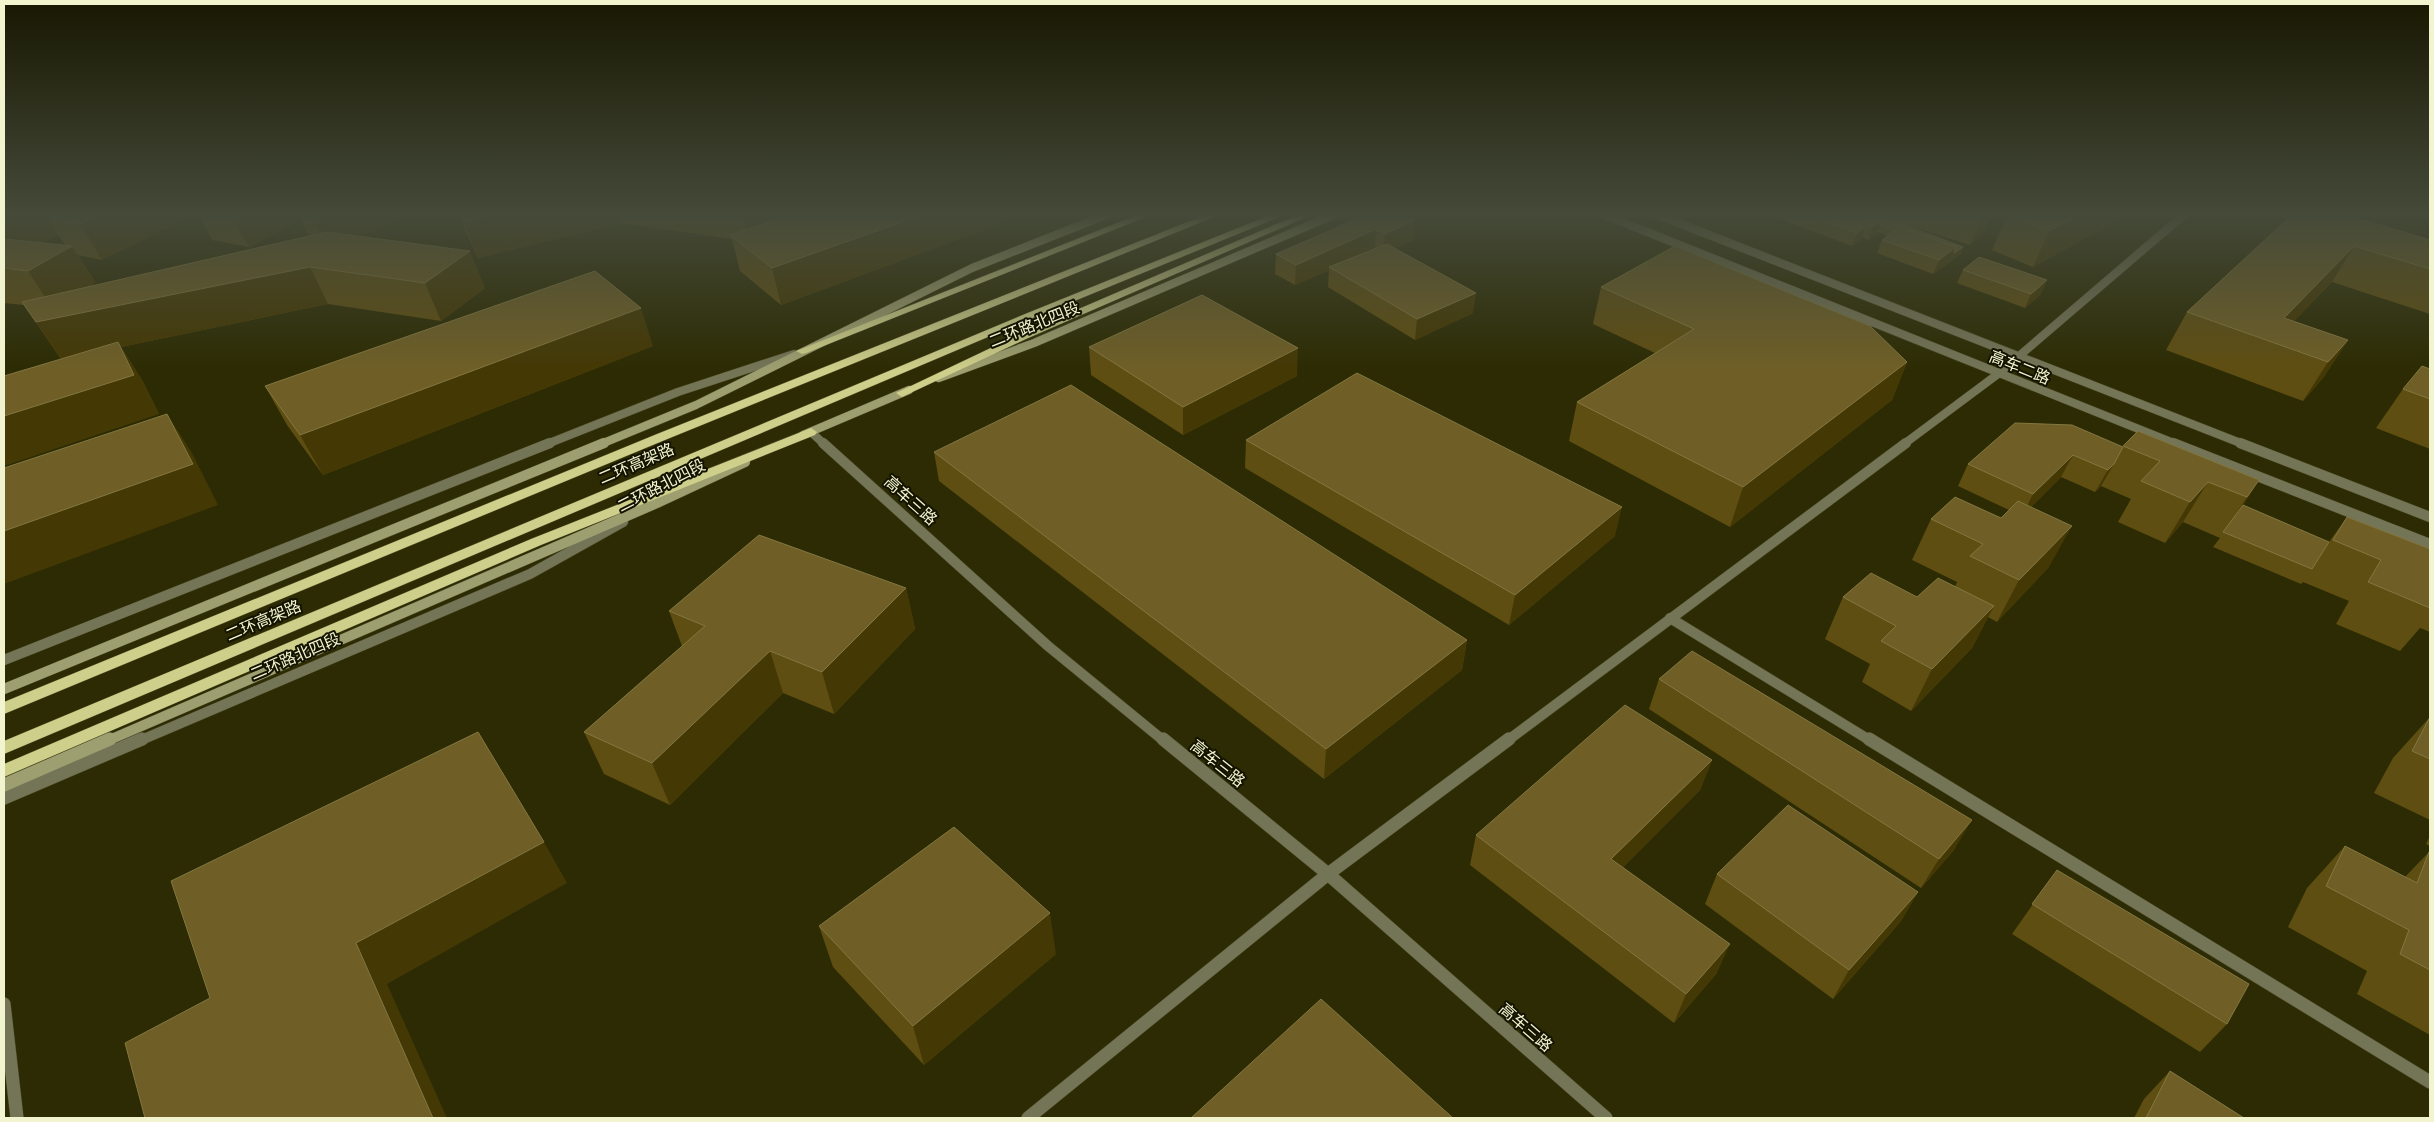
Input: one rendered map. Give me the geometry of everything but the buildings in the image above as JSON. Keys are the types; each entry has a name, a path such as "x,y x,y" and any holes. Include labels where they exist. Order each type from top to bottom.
{"highway":[{"path":"802,351 1016,265"},
{"name":"二环高架路","path":"4,708 689,426 1089,265"},
{"name":"二环高架路","path":"4,748 1029,316 1154,265"},
{"path":"902,392 1022,337 1189,265"},
{"path":"4,772 536,542 811,432"}],"main road":[{"path":"4,689 696,405 979,265"},
{"name":"二环路北四段","path":"657,503 902,392 1034,343 1216,265"},
{"path":"4,785 657,503"}],"street":[{"name":"高车二路","path":"1729,265 1998,374 2430,544"},
{"name":"高车二路","path":"1785,265 2430,517"},
{"path":"1028,1118 1328,874 1998,374 2124,265"},
{"path":"4,660 678,392 802,351"},
{"name":"高车三路","path":"811,432 1048,646 1328,874 1606,1118"},
{"name":"二环路北四段","path":"4,798 530,574 657,503"},
{"path":"1670,618 2430,1082"},
{"path":"4,1004 17,1118"}]}
